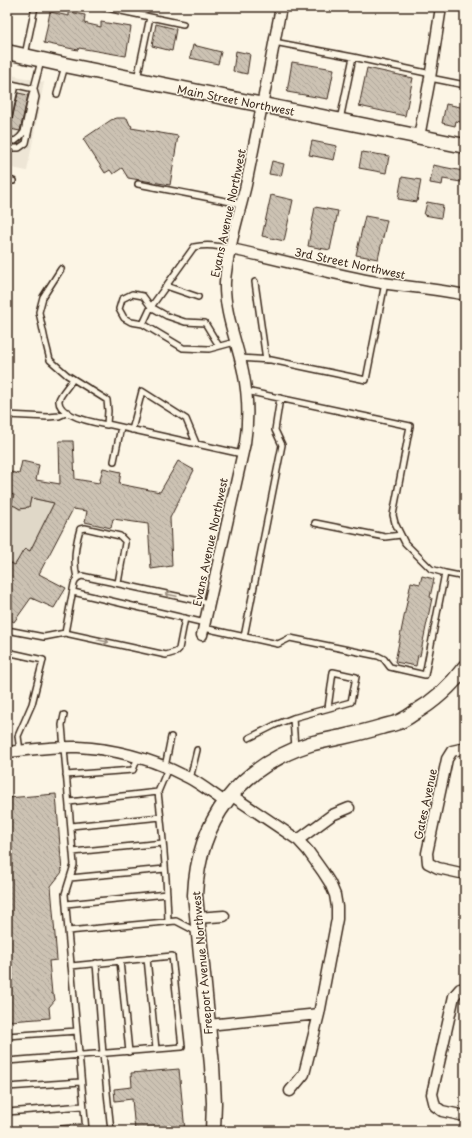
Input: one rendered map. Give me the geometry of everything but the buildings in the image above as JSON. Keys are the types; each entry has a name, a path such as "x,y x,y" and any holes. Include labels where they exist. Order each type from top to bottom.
{"street":[{"name":"Evans Avenue Northwest","path":"204,629 242,454 248,414 243,371 229,318 225,283 281,7"},
{"path":"419,137 441,7"},
{"name":"Main Street Northwest","path":"7,52 65,66 465,146"},
{"name":"3rd Street Northwest","path":"231,249 385,283 465,295"},
{"name":"Freeport Avenue Northwest","path":"213,1131 214,1103 212,1065 196,918 195,889 198,861 210,826 228,798 240,784 257,770 280,756 296,749 401,721 439,696 449,687 465,667"},
{"path":"7,752 77,747 97,749 138,757 166,768 228,798 298,840 316,861 330,883 335,895 337,919 319,1014 304,1074 290,1091"},
{"name":"Gates Avenue","path":"465,750 452,750 447,759 427,852 428,863 438,868 465,874"},
{"path":"298,840 332,815 349,808"},
{"path":"196,918 224,916"},
{"path":"463,988 454,996 432,1094 435,1106 442,1111 465,1116"},
{"path":"208,1025 319,1014"}],"lane":[{"path":"25,56 34,7"},
{"path":"102,7 183,24"},
{"path":"137,80 150,17"},
{"path":"274,42 353,58 465,85"},
{"path":"340,121 353,58"},
{"path":"7,138 9,140 15,140 24,132 41,60"},
{"path":"57,94 65,66"},
{"path":"7,83 34,89"},
{"path":"7,124 16,85"},
{"path":"7,148 19,148 26,143 36,97 34,89"},
{"path":"7,180 13,181"},
{"path":"138,184 241,204"},
{"path":"143,324 151,307 194,246 204,245 231,249"},
{"path":"61,269 43,297 39,312 50,360 67,375 107,400 107,425"},
{"path":"255,282 266,360"},
{"path":"239,358 266,360 366,380 385,283"},
{"path":"166,286 198,297"},
{"path":"219,346 205,323 185,322 167,316 151,307 143,296 132,294 122,299 119,309 124,318 131,322 143,324 183,348 209,349 235,342"},
{"path":"73,379 59,399 63,410 73,416 91,422 242,454"},
{"path":"132,430 142,391 186,419 196,444"},
{"path":"246,391 410,426 393,515 395,523 405,543 431,569 465,577"},
{"path":"244,637 282,445 275,430 280,398"},
{"path":"7,415 48,417 59,416 68,412"},
{"path":"114,461 121,428"},
{"path":"315,523 385,537 401,535"},
{"path":"80,577 74,567 76,543 80,529 85,528 120,536 125,540 118,583"},
{"path":"73,592 185,618 204,629 278,644 290,638 371,655 384,659 390,667 425,675 445,573"},
{"path":"80,577 118,583 210,603"},
{"path":"65,633 74,584 80,577"},
{"path":"7,630 44,637 65,633 166,655 176,652 179,649 185,618"},
{"path":"7,652 42,660 32,704 18,736 20,751"},
{"path":"249,738 293,718 351,702 356,677 333,672 328,708"},
{"path":"39,1131 85,1129 65,894 74,865 62,725 64,715"},
{"path":"293,718 296,749"},
{"path":"168,922 158,792 166,768 171,737"},
{"path":"190,779 197,750"},
{"path":"66,775 133,770 138,757"},
{"path":"69,802 158,792"},
{"path":"71,826 161,817"},
{"path":"73,852 163,843"},
{"path":"70,878 165,869"},
{"path":"66,904 167,894"},
{"path":"68,931 176,921 198,933"},
{"path":"7,1061 182,1047 172,956 71,966"},
{"path":"147,958 156,1049"},
{"path":"120,961 129,1052"},
{"path":"96,963 111,1131"},
{"path":"7,1036 77,1030"},
{"path":"7,1087 81,1082"},
{"path":"7,1112 83,1106"}],"shaded area":[{"path":"7,74 44,82 27,171 7,167"},
{"path":"7,493 14,495 12,505 19,509 29,507 31,498 54,503 30,551 26,549 23,551 19,560 15,564 16,566 7,561"}]}
